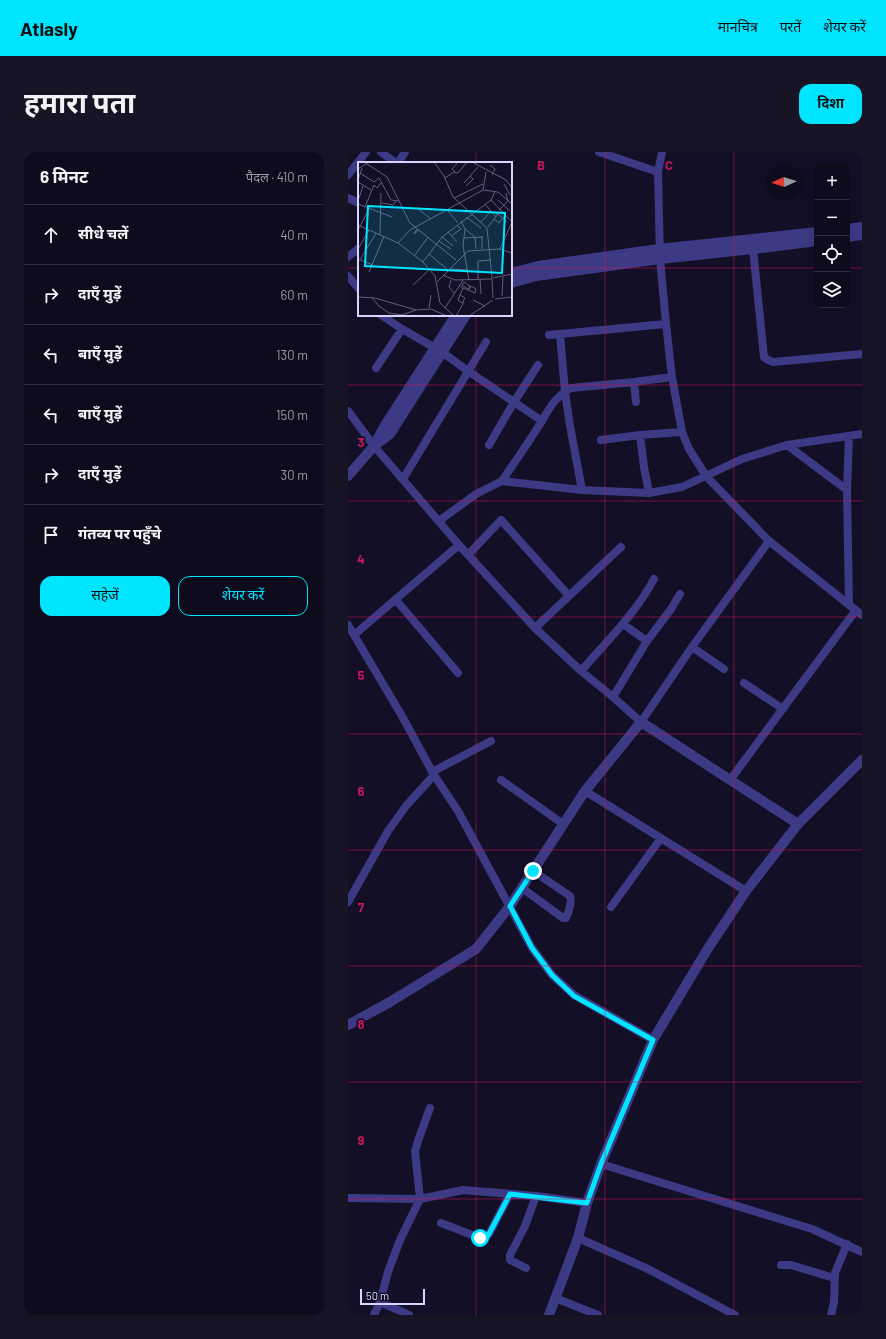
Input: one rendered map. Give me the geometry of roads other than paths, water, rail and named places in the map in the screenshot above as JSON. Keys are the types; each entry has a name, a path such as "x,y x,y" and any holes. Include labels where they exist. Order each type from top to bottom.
{"street":[{"path":"358,162 366,152"},
{"path":"381,152 396,162"},
{"path":"398,162 405,152"},
{"path":"599,152 658,172"},
{"path":"662,152 658,172 660,254 666,324 672,377 682,432 689,449 706,476 769,541 859,613 783,709 730,780"},
{"path":"348,175 358,162"},
{"path":"348,198 358,203"},
{"path":"850,229 862,227"},
{"path":"512,278 536,276 660,254 814,232"},
{"path":"850,237 862,235"},
{"path":"660,254 753,249 814,241"},
{"path":"348,257 358,249"},
{"path":"753,249 764,356 768,360 773,362 862,354"},
{"path":"348,276 358,288"},
{"path":"382,316 438,350 542,421"},
{"path":"348,476 374,446 390,434 438,350 455,316"},
{"path":"438,350 465,316"},
{"path":"549,335 666,324"},
{"path":"376,368 402,329"},
{"path":"560,334 565,392 582,490"},
{"path":"403,479 486,342"},
{"path":"489,445 538,365"},
{"path":"439,521 476,494 502,481 556,398 565,392 572,388 672,377"},
{"path":"634,382 636,402"},
{"path":"348,411 374,446 459,545 535,628 580,671 613,697 641,722 798,824"},
{"path":"601,440 682,432"},
{"path":"502,481 582,490 649,493 682,487 742,459 787,445 862,434"},
{"path":"640,435 649,493"},
{"path":"849,436 847,490 849,604"},
{"path":"787,445 847,490"},
{"path":"468,555 501,520 569,596"},
{"path":"348,1026 397,998 476,948 510,906 586,791 641,722 692,647 769,541"},
{"path":"354,635 459,545"},
{"path":"535,628 621,548"},
{"path":"580,671 623,624 654,579"},
{"path":"613,697 647,641 680,594"},
{"path":"396,600 458,673"},
{"path":"623,624 647,641"},
{"path":"348,625 402,716 433,773 458,811 532,948 552,975 574,996 653,1040"},
{"path":"692,647 724,669"},
{"path":"744,683 783,709"},
{"path":"348,902 388,831 433,773 491,741"},
{"path":"548,1315 578,1238 587,1203 601,1164 653,1040 707,950 746,892 798,824 862,760"},
{"path":"501,780 563,824"},
{"path":"586,791 746,892"},
{"path":"611,907 661,838"},
{"path":"522,888 563,918 568,916 570,896 533,871"},
{"path":"374,1315 380,1302 388,1272 400,1240 420,1200 415,1151 430,1108"},
{"path":"601,1164 709,1199 763,1213 812,1229 862,1252"},
{"path":"348,1198 420,1200 463,1190 536,1196 587,1203"},
{"path":"441,1223 480,1238 486,1238 510,1194"},
{"path":"526,1268 512,1262 510,1260 510,1256 525,1226 536,1196"},
{"path":"578,1238 648,1269 735,1315"},
{"path":"831,1315 834,1302 835,1273 847,1244"},
{"path":"781,1264 791,1265 834,1278"},
{"path":"555,1298 598,1315"},
{"path":"380,1302 409,1315"}]}
